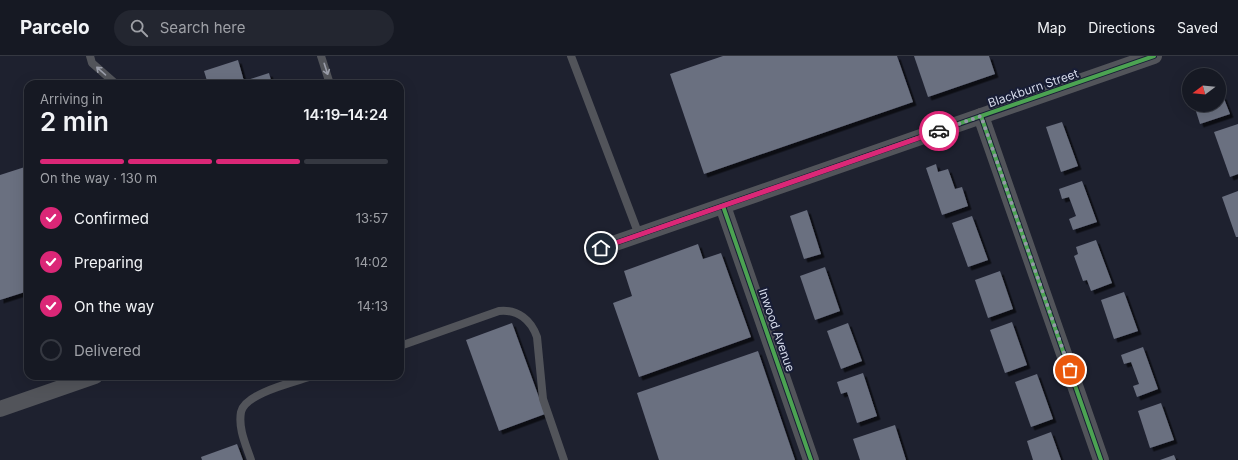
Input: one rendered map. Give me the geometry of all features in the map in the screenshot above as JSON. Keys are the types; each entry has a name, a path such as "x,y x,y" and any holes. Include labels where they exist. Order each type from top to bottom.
{"street":[{"name":"Blackburn Street","path":"601,248 1154,56"},
{"path":"981,116 1101,460"},
{"name":"Inwood Avenue","path":"723,206 811,460"},
{"path":"0,409 83,380"}],"lane":[{"path":"90,56 92,64 111,80"},
{"path":"321,56 328,80"},
{"path":"571,56 639,235"},
{"path":"404,345 499,311 507,310 522,315 534,329 537,337 543,399 564,460"},
{"path":"251,460 241,428 241,412 244,405 252,398 301,380"}],"building":[{"path":"723,56 897,56 913,102 704,174 670,74"},
{"path":"914,56 989,56 995,74 928,97"},
{"path":"238,60 244,80 207,80 204,71"},
{"path":"269,73 271,80 247,80"},
{"path":"1226,104 1230,114 1200,124 1196,112 1226,112"},
{"path":"1062,122 1078,166 1061,172 1046,127"},
{"path":"1238,124 1238,174 1230,177 1214,132"},
{"path":"936,164 938,172 948,169 955,189 962,187 968,206 942,215 926,168"},
{"path":"24,167 24,292 0,300 0,175"},
{"path":"1082,181 1097,222 1073,230 1069,219 1076,216 1069,197 1062,199 1059,189"},
{"path":"1238,191 1238,237 1236,237 1222,197"},
{"path":"807,210 821,254 804,259 790,216"},
{"path":"972,216 988,260 968,267 952,223"},
{"path":"1096,240 1112,283 1091,291 1087,280 1083,281 1074,256 1078,254 1076,247"},
{"path":"698,244 703,259 721,253 751,337 639,377 613,303 632,296 624,271"},
{"path":"825,267 840,311 815,320 800,276"},
{"path":"1000,271 1013,309 988,318 975,280"},
{"path":"1124,292 1138,331 1114,339 1101,300"},
{"path":"1012,322 1027,365 1005,373 990,330"},
{"path":"512,323 545,414 499,431 466,340"},
{"path":"848,323 862,361 841,369 827,331"},
{"path":"1143,347 1158,389 1137,397 1133,386 1139,384 1131,362 1124,364 1121,355"},
{"path":"758,351 795,460 659,460 637,393"},
{"path":"863,373 877,416 857,423 847,392 841,394 837,382"},
{"path":"1037,374 1053,419 1031,427 1015,382"},
{"path":"1161,403 1174,440 1150,448 1138,411"},
{"path":"895,425 906,460 860,460 853,439"},
{"path":"1051,432 1061,460 1033,460 1027,441"},
{"path":"237,444 243,460 202,460 201,457"},
{"path":"1174,455 1176,460 1160,460"}],"cycle path":[{"path":"601,248 1154,56"},
{"path":"981,116 1101,460"},
{"path":"723,206 811,460"}],"way so far":[{"path":"939,131 981,116 1070,370"}],"route":[{"path":"601,248 939,131"}]}
